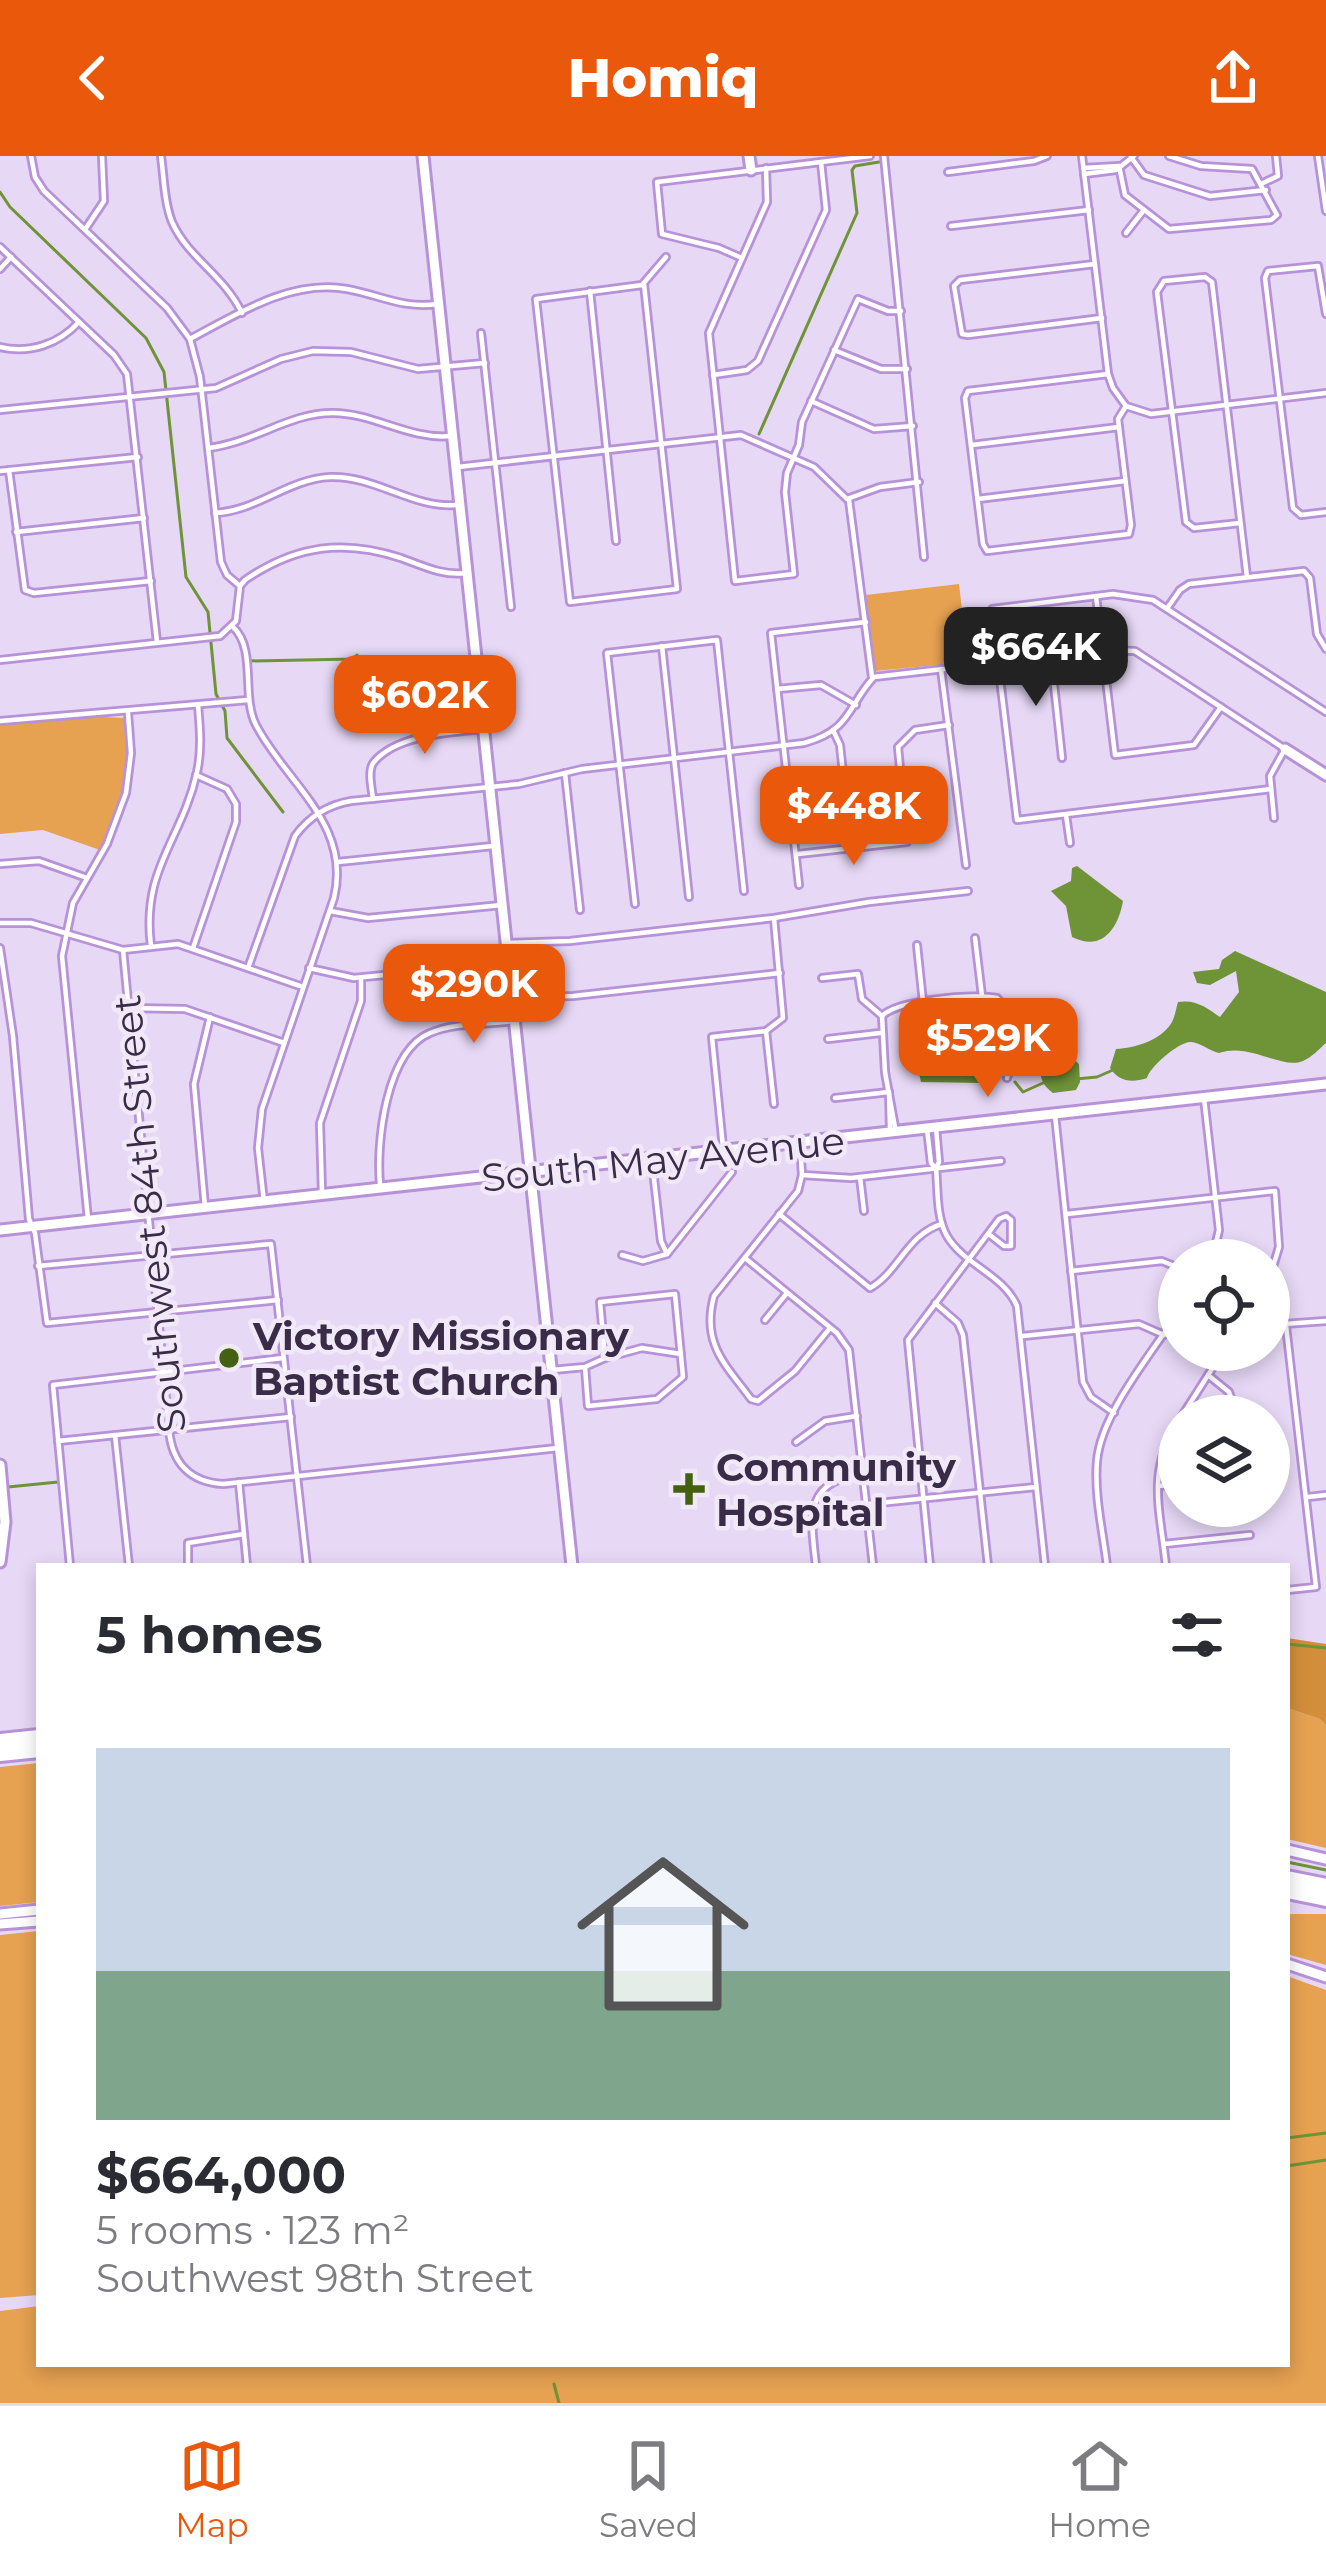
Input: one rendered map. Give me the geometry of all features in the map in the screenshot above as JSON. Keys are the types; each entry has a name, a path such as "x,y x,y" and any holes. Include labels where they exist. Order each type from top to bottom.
{"highway":[{"path":"0,1741 36,1737"},
{"path":"0,1754 36,1750"},
{"path":"1290,1879 1326,1886"},
{"path":"1290,1892 1326,1899"}],"main road":[{"path":"423,156 572,1563"},
{"path":"749,156 751,170"},
{"path":"1285,749 1326,775"},
{"name":"South May Avenue","path":"0,1230 1326,1084"},
{"path":"0,1465 5,1522 0,1562"},
{"path":"1290,1851 1326,1858"},
{"path":"0,1914 36,1910"},
{"path":"0,1924 36,1921"},
{"path":"1290,1965 1326,1977"}],"street":[{"path":"31,156 38,184 167,308 190,339 202,389 222,567 240,586"},
{"path":"84,230 104,201 102,156"},
{"path":"161,156 173,224 184,242 226,284 242,313"},
{"path":"742,258 662,234 656,182 870,156"},
{"path":"884,156 924,557"},
{"path":"948,172 1046,156"},
{"path":"1082,156 1108,374 1126,406 1146,414 1326,394"},
{"path":"1120,166 1125,195 1174,230 1271,220 1277,215 1252,169 1204,166 1169,156"},
{"path":"1263,183 1278,176 1276,156"},
{"path":"1318,156 1326,211"},
{"path":"1084,171 1116,170 1132,157 1144,175 1210,196 1266,190"},
{"path":"713,375 747,370 758,361 825,213 821,162"},
{"path":"766,169 768,200 710,333 735,581 794,574 785,492 811,401 858,299 901,311"},
{"path":"706,175 708,186"},
{"path":"951,226 1089,210"},
{"path":"1126,233 1144,210"},
{"path":"882,240 894,239"},
{"path":"0,247 122,364 131,396 158,643"},
{"path":"0,269 11,257"},
{"path":"644,284 677,590 570,602 536,299 644,284 666,257"},
{"path":"1095,264 956,282 958,326 966,335 1102,318"},
{"path":"1326,314 1318,266 1268,271 1265,278 1293,506 1298,514 1326,512"},
{"path":"1240,523 1189,526 1158,286 1164,281 1208,278 1213,285 1247,577"},
{"path":"190,339 281,294 313,287 353,290 401,305 438,304"},
{"path":"590,291 616,541"},
{"path":"707,307 718,311"},
{"path":"0,347 16,350 51,344 79,322"},
{"path":"481,333 511,607"},
{"path":"834,350 881,369 907,369"},
{"path":"0,410 202,389 231,383 281,359 313,351 351,352 406,368 484,363"},
{"path":"1108,374 968,391 965,398 986,550 993,553 1129,534 1118,417 1126,406"},
{"path":"811,401 874,428 913,426"},
{"path":"208,448 242,443 292,420 327,413 362,417 424,436 452,436"},
{"path":"972,445 1119,427"},
{"path":"248,968 293,840 304,824 339,803 490,787 816,740 857,706 872,677 849,500 820,470 744,436 455,467"},
{"path":"0,471 138,457"},
{"path":"9,470 22,585 28,592 151,581"},
{"path":"215,513 247,507 301,482 335,477 369,481 442,506 459,504"},
{"path":"978,499 1125,481"},
{"path":"849,500 883,486 919,482"},
{"path":"16,532 145,518"},
{"path":"0,660 218,636 233,627 240,586 251,576 293,555 332,545 369,548 446,574 466,573"},
{"path":"1168,607 1185,586 1306,572 1317,634 1326,649"},
{"path":"992,608 1132,595 1168,607 1326,712"},
{"path":"1096,596 1115,755 1194,745 1221,707"},
{"path":"799,885 771,633 866,622"},
{"path":"233,627 242,639 248,700 259,731 318,814 338,862 338,883 260,1119 264,1202"},
{"path":"635,904 607,652 717,640 744,891"},
{"path":"662,646 689,897"},
{"path":"872,677 1103,651 1140,653 1285,749 1272,768 1274,818"},
{"path":"1051,657 1062,758"},
{"path":"998,662 1017,820 1270,790"},
{"path":"941,669 966,865"},
{"path":"777,689 820,685 857,706"},
{"path":"0,722 248,700"},
{"name":"Southwest 84th Street","path":"152,946 149,896 196,775 198,706"},
{"path":"88,1221 62,968 73,902 107,844 126,793 131,748 128,712"},
{"path":"796,855 907,842 898,747 911,731 949,724"},
{"path":"373,800 370,771 376,760 427,736 483,729"},
{"path":"833,730 840,745 851,848"},
{"path":"565,773 580,910"},
{"path":"193,948 237,815 227,789 196,775"},
{"path":"1066,814 1070,843"},
{"path":"338,862 497,846"},
{"path":"0,864 39,861 87,878"},
{"path":"508,943 775,918 968,891"},
{"path":"329,911 368,918 503,904"},
{"path":"723,1152 712,1037 766,1030 783,1018 775,918"},
{"path":"0,923 31,923 123,950 175,943 303,987"},
{"path":"975,938 982,996"},
{"path":"917,945 923,1002"},
{"path":"0,948 47,1323 278,1300"},
{"name":"Southwest 84th Street","path":"123,950 169,1430 176,1459 188,1473 207,1482 238,1482 560,1448"},
{"path":"309,968 338,978 361,978 509,963"},
{"path":"513,997 573,996 780,973"},
{"path":"822,978 858,974 862,1000 882,1016"},
{"path":"322,1196 320,1123 361,1001 361,978"},
{"path":"894,1133 880,1033 882,1016 893,1006 997,998 1006,1009 1011,1064 1007,1078"},
{"path":"129,1008 167,1006 284,1043"},
{"path":"206,1209 194,1089 210,1017"},
{"path":"381,1190 382,1119 402,1060 420,1038 444,1029 516,1021"},
{"path":"766,1030 774,1104"},
{"path":"828,1039 880,1033"},
{"path":"835,1098 889,1092"},
{"path":"1204,1098 1217,1239"},
{"path":"1055,1115 1085,1388 1114,1413"},
{"path":"931,1129 931,1162 949,1240 1012,1296 1021,1337 1045,1563"},
{"path":"800,1144 798,1191 714,1297 711,1323 719,1360 757,1401 795,1371 830,1328"},
{"path":"652,1160 661,1241 667,1254"},
{"path":"802,1175 860,1177 1001,1161"},
{"path":"622,1255 639,1262 667,1254 732,1172"},
{"path":"860,1177 864,1211"},
{"path":"1066,1214 1275,1191 1278,1239"},
{"path":"779,1214 870,1288 878,1285 921,1232 942,1224"},
{"path":"930,1563 907,1342 1001,1218 1012,1220 1011,1246 1005,1247 990,1235"},
{"path":"38,1266 271,1244 307,1563"},
{"path":"745,1258 830,1328 849,1350 873,1563"},
{"path":"1071,1271 1158,1261"},
{"path":"765,1320 787,1293"},
{"path":"584,1367 588,1406 657,1399 683,1377 675,1294 600,1302 605,1358"},
{"path":"934,1303 956,1321 963,1335 988,1563"},
{"path":"1290,1326 1326,1321"},
{"path":"1021,1337 1141,1324 1158,1332"},
{"path":"1107,1563 1096,1470 1101,1440 1158,1344"},
{"path":"552,1370 584,1367 642,1348 681,1354"},
{"path":"70,1563 53,1385 284,1358"},
{"path":"1290,1360 1316,1587 1290,1590"},
{"path":"1195,1395 1211,1371"},
{"path":"1208,1375 1230,1395"},
{"path":"796,1442 820,1423 857,1416"},
{"path":"57,1441 291,1417"},
{"path":"115,1435 129,1563"},
{"name":"Southwest 84th Street","path":"180,1482 188,1473"},
{"path":"816,1563 814,1502 837,1480 863,1474"},
{"path":"1158,1475 1166,1563"},
{"path":"238,1482 248,1563"},
{"path":"867,1504 1036,1486"},
{"path":"1306,1497 1326,1495"},
{"path":"188,1563 188,1543 244,1534"},
{"path":"1164,1544 1250,1534"}],"shaded area":[{"path":"959,584 968,662 875,671 866,595"},
{"path":"84,716 125,718 123,786 100,850 43,830 0,834 0,724"},
{"path":"1077,866 1123,901 1113,929 1100,940 1072,937 1066,906 1051,891 1071,881 1072,868"},
{"path":"1235,951 1326,992 1326,1043 1309,1058 1294,1063 1242,1051 1219,1053 1191,1042 1165,1056 1147,1078 1136,1081 1117,1076 1110,1068 1116,1049 1162,1034 1178,1002 1196,1003 1220,1017 1239,992 1236,971 1210,985 1197,983 1193,972 1219,969 1222,960"},
{"path":"978,1031 983,1083 921,1082 911,1039 915,1035"},
{"path":"1050,1046 1079,1064 1076,1090 1053,1093 1044,1084 1041,1054"},
{"path":"1290,1638 1326,1644 1326,1725 1290,1709"},
{"path":"1290,1709 1326,1725 1326,1848 1290,1840"},
{"path":"36,1763 36,1902 0,1906 0,1767"},
{"path":"1290,1914 1326,1914 1326,1965 1290,1955"},
{"path":"36,1931 36,2295 0,2298 0,1935"},
{"path":"1290,1977 1326,1990 1326,2403 0,2403 0,2311 36,2306 36,2367 1290,2367"}],"waterway":[{"path":"759,434 857,213 852,170 879,162"},
{"path":"0,192 146,338 164,372 186,577 208,612 216,694 225,711 227,738 283,812"},
{"path":"248,661 353,659 357,655"},
{"path":"1076,1079 1113,1070"},
{"path":"1015,1082 1023,1092 1043,1083"},
{"path":"8,1487 58,1482"},
{"path":"1290,1644 1326,1648"},
{"path":"1290,1863 1326,1870"},
{"path":"1290,2138 1326,2133"},
{"path":"1290,2166 1326,2160"},
{"path":"554,2384 559,2403"}],"place":[{"name":"Victory Missionary Baptist Church","path":"229,1358"},
{"name":"Community Hospital","path":"689,1489"}]}
